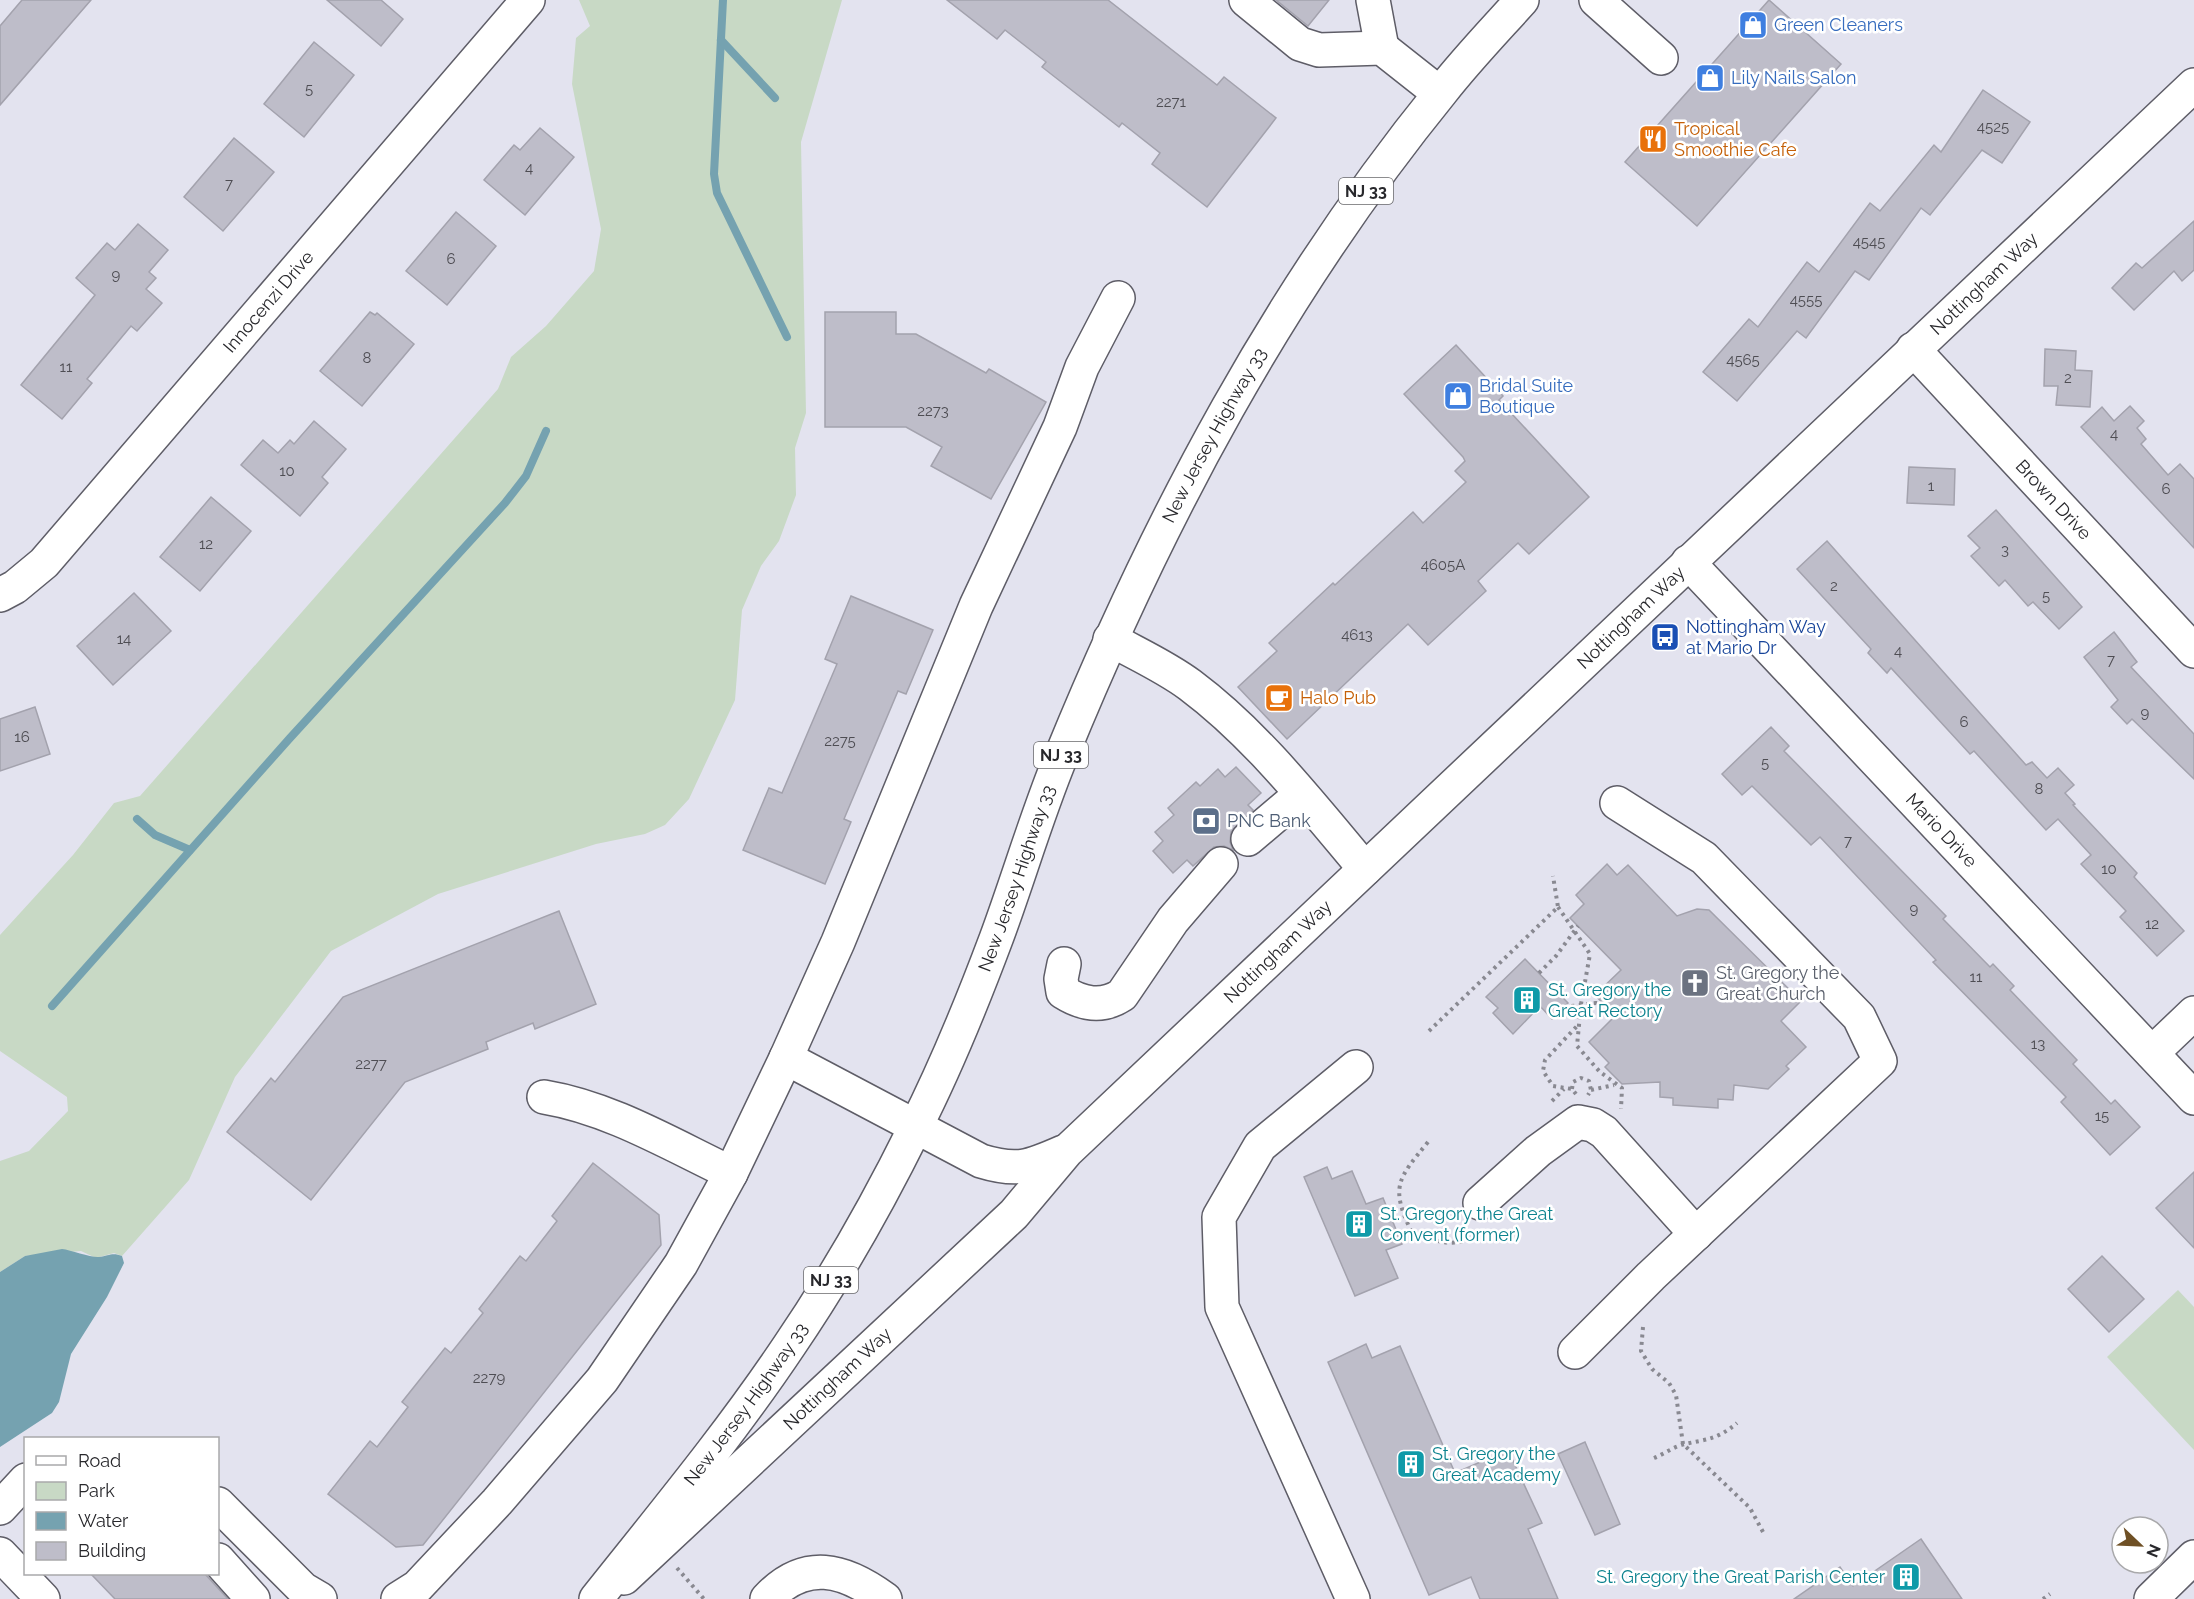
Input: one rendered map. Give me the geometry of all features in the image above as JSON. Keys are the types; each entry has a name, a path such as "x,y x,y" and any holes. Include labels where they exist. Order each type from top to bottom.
{"street":[{"name":"Innocenzi Drive","path":"0,595 15,587 44,563 528,0"},
{"path":"1246,0 1300,44 1319,50 1382,48 1439,93"},
{"path":"1373,0 1382,48"},
{"name":"New Jersey Highway 33","path":"598,1599 732,1426 789,1346 842,1263 916,1126 969,1009 1060,759 1110,639 1173,507 1278,320 1351,211 1439,93 1522,0"},
{"path":"1596,0 1662,58"},
{"name":"Nottingham Way","path":"598,1599 659,1548 1014,1214 1067,1151 2194,85"},
{"path":"399,1599 417,1587 497,1502 602,1380 681,1264 731,1173 786,1058 838,942 976,606 1060,427 1082,367 1118,298"},
{"name":"Brown Drive","path":"1913,349 2194,651"},
{"name":"Mario Drive","path":"1688,562 2194,1098"},
{"path":"1110,639 1188,683 1224,711 1301,794 1365,869"},
{"path":"1248,839 1301,794"},
{"path":"1575,1352 1696,1234 1880,1061 1859,1017 1704,858 1617,802"},
{"path":"1064,964 1061,979 1063,992 1074,999 1096,1004 1111,1002 1122,995 1173,920 1221,864"},
{"path":"2152,1053 2194,1013"},
{"name":"Nottingham Way","path":"786,1058 981,1161 1003,1168 1025,1168 1067,1151"},
{"path":"1353,1599 1221,1307 1218,1217 1260,1146 1356,1067"},
{"path":"544,1097 575,1102 605,1113 731,1173"},
{"path":"1484,1215 1538,1151 1578,1122 1593,1125 1606,1134 1696,1234"},
{"path":"0,1508 24,1482"},
{"path":"219,1504 303,1589 320,1599"},
{"path":"11,1555 24,1573"},
{"path":"2151,1599 2194,1557"},
{"path":"219,1561 253,1599"},
{"path":"767,1599 793,1576 819,1573 840,1574 863,1583 885,1599"},
{"path":"26,1575 43,1599"}],"path":[{"path":"1553,876 1558,907 1590,954 1581,1004 1577,1046 1614,1085 1622,1088"},
{"path":"1429,1031 1558,907"},
{"path":"1539,973 1556,956 1578,926"},
{"path":"1564,1007 1596,1003 1607,1007"},
{"path":"1579,1024 1545,1060 1543,1071 1553,1086 1572,1089 1577,1095 1587,1096 1591,1090 1614,1085"},
{"path":"1572,1089 1573,1082 1581,1078 1589,1081 1591,1090"},
{"path":"1428,1142 1409,1166 1399,1186 1399,1204 1411,1231 1447,1244 1475,1237 1484,1215"},
{"path":"1643,1325 1641,1351 1652,1369 1669,1383 1676,1395 1683,1444 1750,1508 1762,1532"},
{"path":"1654,1458 1683,1444 1703,1442 1724,1434 1737,1423"},
{"path":"659,1548 704,1599"},
{"path":"2043,1599 2050,1594"}],"green space":[{"path":"579,0 842,0 801,142 806,413 795,448 796,495 779,541 761,566 742,610 735,700 689,799 665,825 645,834 596,844 438,894 331,951 235,1077 189,1180 122,1256 114,1253 96,1258 81,1251 25,1256 0,1272 0,1161 29,1151 68,1111 67,1097 0,1051 0,935 73,855 114,803 140,796 498,389 511,357 546,326 594,271 601,229 572,84 576,38 590,26"},
{"path":"2178,1290 2194,1307 2194,1450 2107,1357"}],"water":[{"path":"62,1249 96,1257 119,1255 122,1256 124,1263 107,1297 71,1354 59,1402 52,1413 0,1447 0,1272 25,1256"}],"building":[{"path":"22,0 91,0 0,105 0,26"},
{"path":"327,0 381,0 403,19 381,46"},
{"path":"947,0 1108,0 1217,85 1224,77 1276,118 1207,207 1152,164 1160,153 1122,123 1119,127 1042,67 1046,62 1005,30 997,39"},
{"path":"1276,0 1329,0 1308,26"},
{"path":"1769,0 1841,64 1697,226 1625,162"},
{"path":"314,42 354,75 304,137 264,104"},
{"path":"1983,90 2030,122 2002,163 1982,150 1930,215 1921,208 1869,280 1855,271 1806,338 1797,331 1737,401 1703,372 1749,319 1758,327 1807,262 1819,272 1870,203 1880,211 1934,145 1941,152"},
{"path":"540,128 574,157 525,215 484,180 514,145 520,150"},
{"path":"234,138 274,172 223,231 184,197"},
{"path":"456,212 496,246 447,305 406,271"},
{"path":"2194,221 2194,270 2182,281 2174,271 2134,310 2112,288 2136,263 2142,268"},
{"path":"138,224 168,250 149,272 156,278 146,289 162,303 137,331 131,326 87,379 92,383 62,419 21,385 95,295 76,278 107,243 115,250"},
{"path":"370,312 375,315 377,313 414,344 362,406 320,371"},
{"path":"825,312 896,312 896,334 916,334 986,373 989,369 1046,402 991,499 931,466 942,447 906,427 825,427"},
{"path":"1456,345 1503,396 1499,400 1589,497 1529,554 1518,543 1478,581 1486,591 1428,645 1408,624 1287,739 1238,687 1277,651 1269,643 1333,583 1335,585 1413,512 1423,523 1466,482 1455,471 1465,461 1463,457 1404,394"},
{"path":"2045,349 2076,351 2075,370 2092,371 2090,407 2056,405 2058,386 2044,386"},
{"path":"2130,406 2144,421 2137,428 2146,439 2141,444 2168,475 2180,464 2194,479 2194,548 2081,427 2102,407 2114,421"},
{"path":"314,421 346,449 322,477 328,483 300,516 241,465 263,440 278,453 290,440 294,444"},
{"path":"1909,467 1955,469 1954,505 1907,503"},
{"path":"211,497 251,531 200,591 160,557"},
{"path":"1996,510 2082,607 2059,629 2033,602 2028,606 2005,580 1999,586 1971,556 1980,548 1968,536"},
{"path":"1827,541 2026,765 2032,762 2047,778 2058,768 2074,785 2065,793 2075,804 2073,805 2137,873 2134,877 2184,931 2157,956 2120,917 2126,911 2081,864 2091,855 2058,819 2046,830 1974,751 1970,754 1891,668 1887,673 1868,653 1871,649 1797,569"},
{"path":"134,593 171,631 113,685 77,646"},
{"path":"851,596 933,630 906,694 898,691 844,819 851,822 825,884 743,850 769,788 782,793 837,664 825,659"},
{"path":"2114,632 2137,662 2131,667 2194,734 2194,779 2132,719 2127,724 2111,707 2118,700 2084,657"},
{"path":"35,707 50,754 0,771 0,719"},
{"path":"1771,727 1789,746 1784,751 1946,916 1943,919 1990,967 1993,964 2014,986 2010,990 2077,1060 2073,1064 2111,1104 2115,1100 2140,1127 2110,1155 2061,1102 2066,1097 1933,962 1936,960 1820,837 1811,845 1752,786 1742,795 1722,774"},
{"name":"PNC Bank","path":"1236,767 1261,793 1248,805 1253,810 1231,832 1230,842 1233,850 1224,846 1214,847 1193,866 1187,860 1173,873 1153,851 1163,841 1155,832 1174,815 1168,808 1196,782 1200,786 1218,769 1225,777"},
{"name":"St. Gregory the Great Church","path":"1607,864 1617,875 1628,865 1677,916 1697,909 1709,910 1801,1001 1781,1021 1806,1047 1786,1066 1789,1069 1768,1089 1734,1085 1733,1100 1718,1099 1718,1108 1673,1105 1673,1098 1660,1097 1660,1082 1622,1084 1605,1067 1609,1063 1589,1042 1615,1016 1595,995 1621,970 1570,918 1584,904 1576,895"},
{"path":"559,911 596,1004 535,1029 533,1023 486,1042 488,1049 405,1082 311,1200 227,1132 271,1078 275,1082 343,997"},
{"name":"St. Gregory the Great Rectory","path":"1525,959 1568,1003 1552,1019 1540,1006 1513,1034 1493,1013 1498,1008 1486,997"},
{"path":"593,1163 659,1215 661,1245 423,1545 396,1547 328,1494 370,1441 377,1447 408,1407 402,1402 445,1348 451,1353 483,1313 479,1309 520,1256 526,1261 557,1221 552,1216"},
{"name":"St. Gregory the Great Convent (former)","path":"1327,1167 1332,1179 1352,1171 1366,1204 1383,1198 1402,1244 1386,1250 1398,1278 1355,1296 1304,1177"},
{"path":"2194,1172 2194,1248 2156,1208"},
{"path":"2102,1256 2144,1299 2109,1332 2068,1289"},
{"name":"St. Gregory the Great Academy","path":"1366,1344 1372,1358 1400,1346 1455,1473 1508,1450 1542,1523 1528,1529 1558,1599 1480,1599 1471,1577 1429,1595 1328,1362"},
{"path":"1585,1442 1620,1524 1595,1535 1558,1454"},
{"name":"St. Gregory the Great Parish Center","path":"1921,1539 1962,1599 1794,1599 1840,1567 1853,1586"},
{"path":"92,1575 206,1575 228,1599 115,1599"}],"waterway":[{"path":"723,0 714,174 717,193 787,337"},
{"path":"721,40 775,98"},
{"path":"52,1006 290,738 505,503 526,476 546,431"},
{"path":"137,819 155,835 190,850"}],"place":[{"name":"Green Cleaners","path":"1753,25"},
{"name":"Lily Nails Salon","path":"1710,78"},
{"name":"Tropical Smoothie Cafe","path":"1653,139"},
{"name":"Bridal Suite Boutique","path":"1458,396"},
{"name":"Nottingham Way at Mario Dr","path":"1665,637"},
{"name":"Halo Pub","path":"1279,698"},
{"name":"PNC Bank","path":"1206,821"},
{"name":"St. Gregory the Great Church","path":"1695,983"},
{"name":"St. Gregory the Great Rectory","path":"1527,1000"},
{"name":"St. Gregory the Great Convent (former)","path":"1359,1224"},
{"name":"St. Gregory the Great Academy","path":"1411,1464"},
{"name":"St. Gregory the Great Parish Center","path":"1906,1577"}]}
